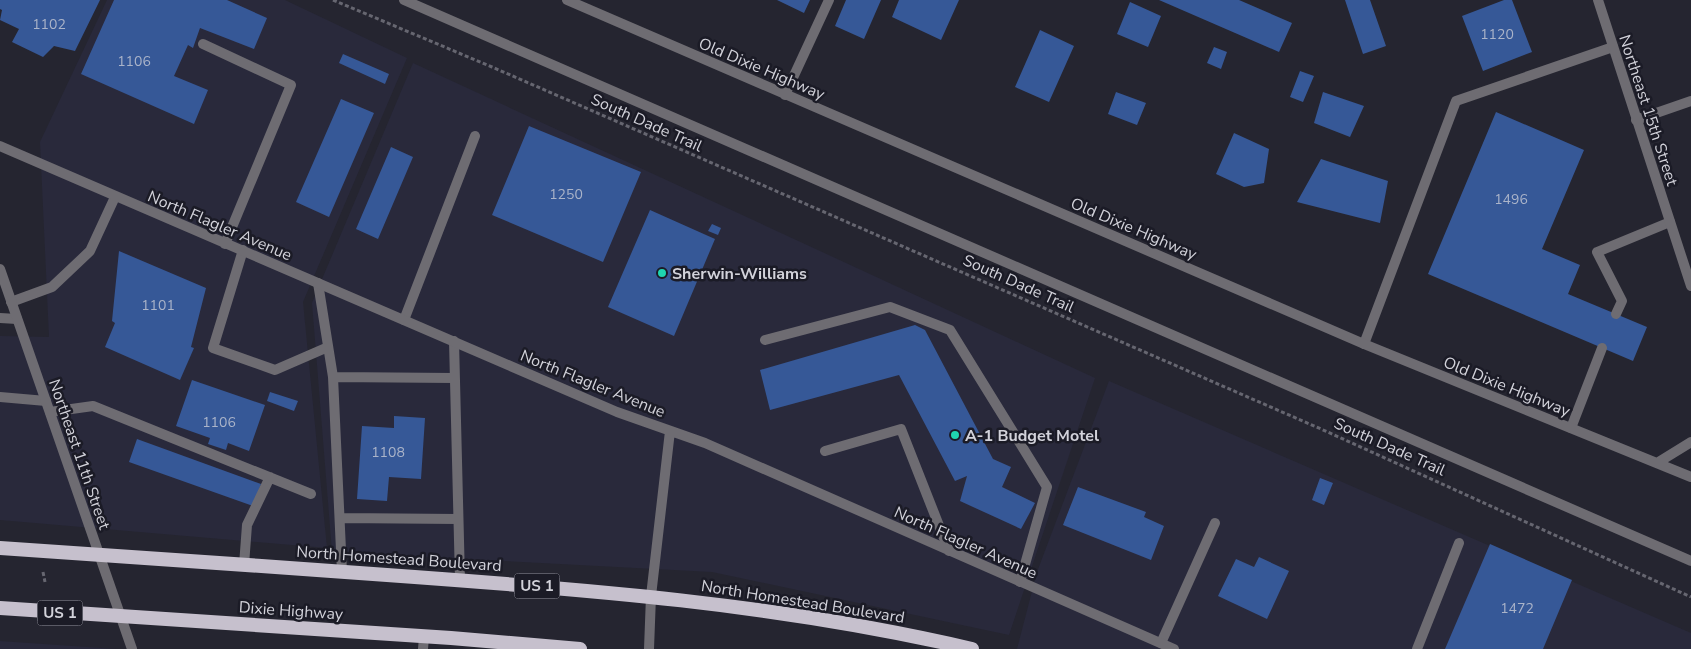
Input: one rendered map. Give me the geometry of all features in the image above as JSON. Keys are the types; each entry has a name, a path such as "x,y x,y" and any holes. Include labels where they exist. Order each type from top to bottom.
{"highway":[{"name":"North Homestead Boulevard","path":"0,548 460,580 651,596 802,617 923,638 972,649"},
{"name":"Dixie Highway","path":"0,608 424,643 580,649"}],"street":[{"path":"404,0 1691,561"},
{"name":"Old Dixie Highway","path":"568,0 1364,344 1691,477"},
{"path":"785,95 829,0"},
{"name":"Northeast 15th Street","path":"1598,0 1691,286"},
{"path":"204,44 291,84 225,244"},
{"path":"1364,344 1456,101 1613,47"},
{"path":"1636,120 1691,101"},
{"path":"404,320 475,136"},
{"name":"North Flagler Avenue","path":"0,146 617,412 705,443 1174,649"},
{"path":"11,302 52,288 90,251 115,197"},
{"path":"1616,314 1622,300 1597,252 1670,222"},
{"path":"243,250 213,348 275,370 328,347"},
{"name":"Northeast 11th Street","path":"0,269 132,649"},
{"path":"318,282 333,377 342,572"},
{"path":"765,340 890,307 950,330 1047,487 1020,582"},
{"path":"0,318 17,319"},
{"path":"454,341 460,580"},
{"path":"1570,428 1602,348"},
{"path":"333,377 454,378"},
{"path":"0,397 46,401"},
{"path":"50,412 93,406 311,494"},
{"path":"825,451 900,429 949,551"},
{"path":"649,649 651,596 670,431"},
{"path":"1657,463 1691,442"},
{"path":"244,565 247,525 270,477"},
{"path":"340,518 458,519"},
{"path":"1161,644 1215,523"},
{"path":"1417,649 1459,542"}],"path":[{"name":"South Dade Trail","path":"333,0 492,67 1294,417 1691,597"},
{"path":"42,571 45,582"}],"shaded area":[{"path":"107,0 285,0 407,58 303,302 327,548 0,520 0,336 49,337 40,142"},
{"path":"413,63 1095,378 1009,635 712,572 332,552 312,303"},
{"path":"1109,381 1691,633 1691,649 1017,649 1037,572"},
{"path":"0,641 116,649 0,649"}],"building":[{"path":"0,0 100,0 75,51 54,46 43,57 12,42 19,29 0,20 2,10 0,9"},
{"path":"114,0 227,0 267,18 254,49 200,28 193,48 188,45 174,76 208,90 194,124 81,74"},
{"path":"777,0 810,0 804,13"},
{"path":"846,0 881,0 864,39 835,26"},
{"path":"899,0 959,0 941,40 892,17"},
{"path":"1159,0 1239,0 1292,23 1279,52"},
{"path":"1345,0 1370,0 1386,46 1363,54"},
{"path":"1504,0 1512,0 1532,52 1483,71 1462,16"},
{"path":"1130,2 1161,16 1148,47 1117,34"},
{"path":"1040,30 1074,46 1049,102 1015,87"},
{"path":"1214,47 1227,52 1221,69 1207,63"},
{"path":"343,54 389,74 385,84 339,63"},
{"path":"1300,71 1314,76 1303,102 1290,97"},
{"path":"1116,92 1146,103 1137,125 1108,114"},
{"path":"1323,92 1364,106 1350,137 1314,123"},
{"path":"341,99 374,113 329,217 296,202"},
{"path":"1496,112 1584,150 1542,249 1580,265 1568,294 1647,327 1633,361 1428,274"},
{"path":"529,126 641,172 603,262 492,215"},
{"path":"1234,133 1269,149 1264,183 1244,187 1216,174"},
{"path":"391,147 413,157 378,239 356,229"},
{"path":"1321,159 1388,181 1380,223 1297,202"},
{"name":"Sherwin-Williams","path":"650,210 715,239 674,336 608,307"},
{"path":"712,224 721,228 718,235 708,231"},
{"path":"119,251 206,288 191,347 194,348 180,380 105,347 115,323 112,321"},
{"name":"A-1 Budget Motel","path":"915,325 925,330 993,459 1011,467 1002,487 1035,503 1021,529 960,501 967,476 955,481 899,375 770,410 760,370"},
{"path":"192,380 265,405 249,451 228,443 226,450 208,444 210,438 176,426"},
{"path":"270,392 298,401 294,411 267,401"},
{"path":"394,416 425,418 421,479 389,477 387,501 357,499 362,426 394,428"},
{"path":"137,439 261,484 253,506 129,462"},
{"path":"1320,478 1333,483 1324,505 1312,500"},
{"path":"1078,487 1146,512 1144,517 1164,526 1151,560 1063,525"},
{"path":"1490,544 1572,580 1543,649 1445,649"},
{"path":"1259,557 1289,571 1267,619 1218,596 1236,559 1254,567"}],"place":[{"name":"Sherwin-Williams","path":"662,273"},
{"name":"A-1 Budget Motel","path":"955,435"}]}
